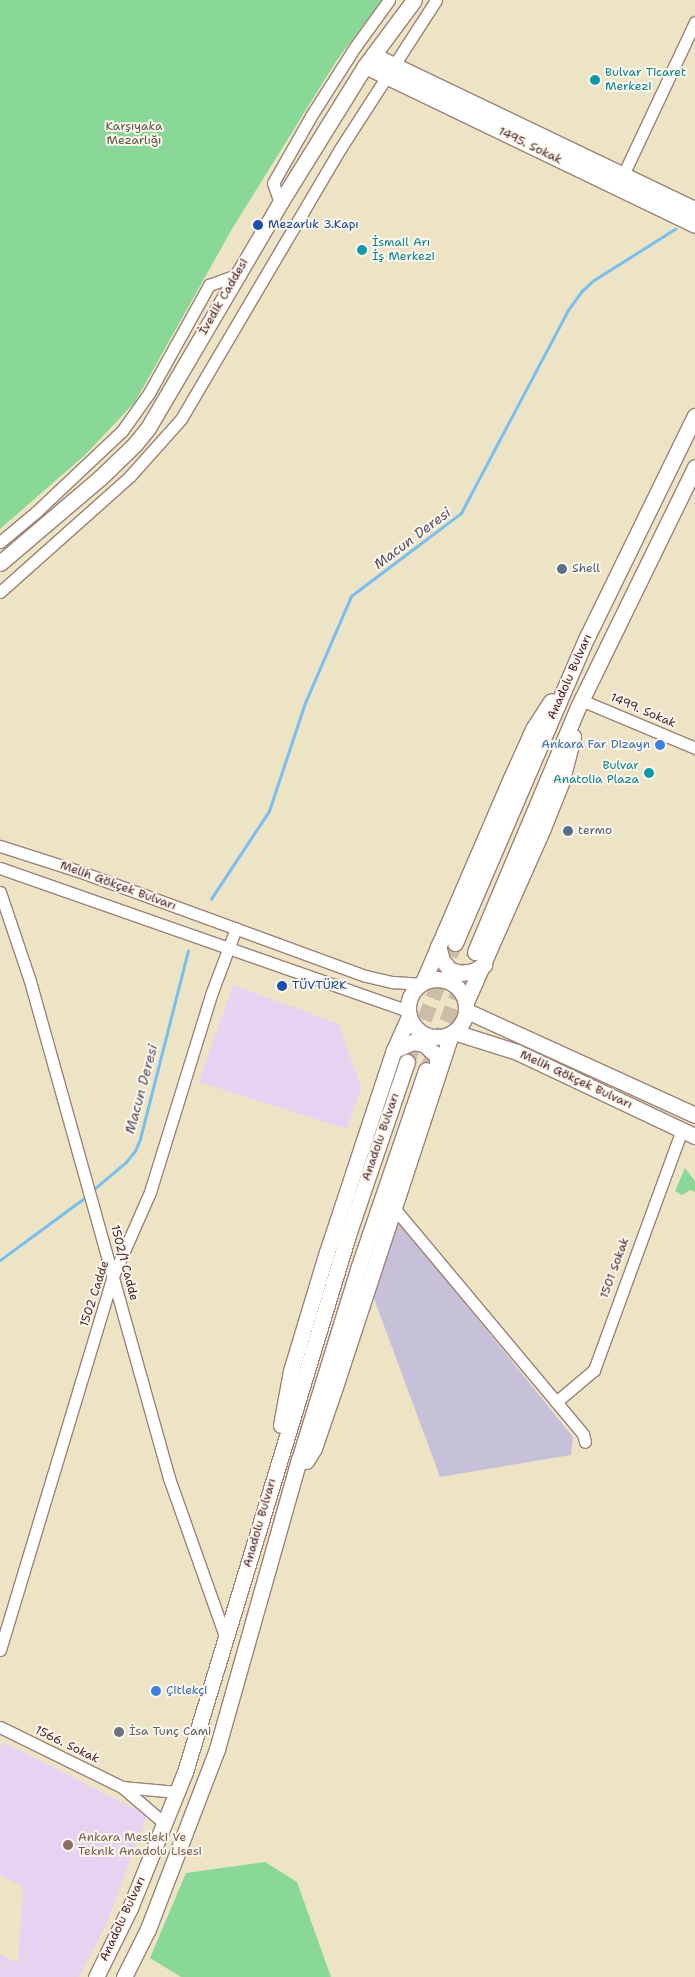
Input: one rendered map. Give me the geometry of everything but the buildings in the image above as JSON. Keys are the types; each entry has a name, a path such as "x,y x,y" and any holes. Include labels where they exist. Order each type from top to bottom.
{"main road":[{"name":"İvedik Caddesi","path":"0,563 101,477 135,444 162,407 236,275 369,61 414,0"},
{"name":"1495. Sokak","path":"369,61 693,216"},
{"name":"Anadolu Bulvarı","path":"455,943 575,664 695,416"},
{"name":"Anadolu Bulvarı","path":"467,1006 479,959 580,704 695,467"},
{"path":"275,1474 281,1423 291,1371 327,1252 394,1050 408,1014 410,996 421,983 533,729 575,664"},
{"path":"438,946 442,960 450,970 461,973 472,971 479,959"},
{"path":"421,983 432,978 450,981 458,986 467,1006 460,1027 453,1033 432,1072"},
{"name":"Melih Gökçek Bulvarı","path":"467,1006 695,1115"},
{"path":"408,1014 418,1030 426,1035 434,1037 453,1033"},
{"name":"Melih Gökçek Bulvarı","path":"453,1033 517,1052 688,1132"},
{"path":"290,1491 314,1448 394,1208 437,1056 424,1044 413,1042 394,1050"},
{"name":"Anadolu Bulvarı","path":"96,1977 130,1908 177,1792 205,1709 348,1234 406,1062"},
{"name":"Anadolu Bulvarı","path":"124,1977 148,1929 217,1749 290,1491 359,1266 432,1072"}],"street":[{"path":"280,203 273,183 321,100 389,0"},
{"path":"0,592 130,476 181,418 302,212 436,0"},
{"path":"620,181 695,22"},
{"path":"0,542 36,512 122,430 149,393 209,285 236,275"},
{"name":"1499. Sokak","path":"580,704 695,748"},
{"name":"Melih Gökçek Bulvarı","path":"0,846 84,873 366,976 393,982 421,983"},
{"name":"Melih Gökçek Bulvarı","path":"0,868 408,1014"},
{"name":"1502/1 Cadde","path":"0,892 30,981 98,1218 169,1478 226,1639"},
{"path":"227,949 236,928"},
{"name":"1502 Cadde","path":"0,1650 113,1276 150,1192 227,949"},
{"name":"1501 Sokak","path":"556,1402 594,1370 688,1132"},
{"path":"394,1208 583,1434 585,1442"},
{"name":"1566. Sokak","path":"0,1727 122,1787"},
{"path":"122,1787 177,1792"},
{"path":"122,1787 164,1823"}],"shaded area":[{"path":"233,985 339,1024 361,1088 347,1129 199,1082"},
{"path":"396,1218 573,1437 571,1455 440,1477 372,1293"},
{"name":"Ankara Mesleki Ve Teknik Anadolu Lisesi","path":"3,1742 147,1815 106,1925 79,1977 0,1977 0,1954 18,1963 23,1887 0,1875 0,1749"}],"green space":[{"name":"Karşıyaka Mezarlığı","path":"0,0 382,0 337,60 232,229 135,402 85,455 0,529"},
{"path":"685,1168 695,1181 695,1192 690,1190 682,1195 675,1191"},
{"path":"265,1862 297,1882 331,1977 181,1977 150,1958 186,1873"}],"waterway":[{"name":"Macun Deresi","path":"211,899 269,811 305,703 351,596 461,513 568,310 582,291 594,280 675,229"},
{"name":"Macun Deresi","path":"93,1190 126,1162 135,1151 140,1139 188,951"},
{"name":"Macun Deresi","path":"0,1260 87,1196"}],"tunnel":[{"path":"407,1062 455,943"},
{"path":"429,1064 475,952"}],"place":[{"name":"Bulvar Ticaret Merkezi","path":"595,80"},
{"name":"Mezarlık 3.Kapı","path":"258,225"},
{"name":"İsmail Arı İş Merkezi","path":"362,250"},
{"name":"Shell","path":"562,569"},
{"name":"Ankara Far Dizayn","path":"660,745"},
{"name":"Bulvar Anatolia Plaza","path":"649,773"},
{"name":"termo","path":"568,831"},
{"name":"TÜVTÜRK","path":"282,986"},
{"name":"Çitlekçi","path":"156,1691"},
{"name":"İsa Tunç Cami","path":"119,1732"},
{"name":"Ankara Mesleki Ve Teknik Anadolu Lisesi","path":"68,1845"}]}
